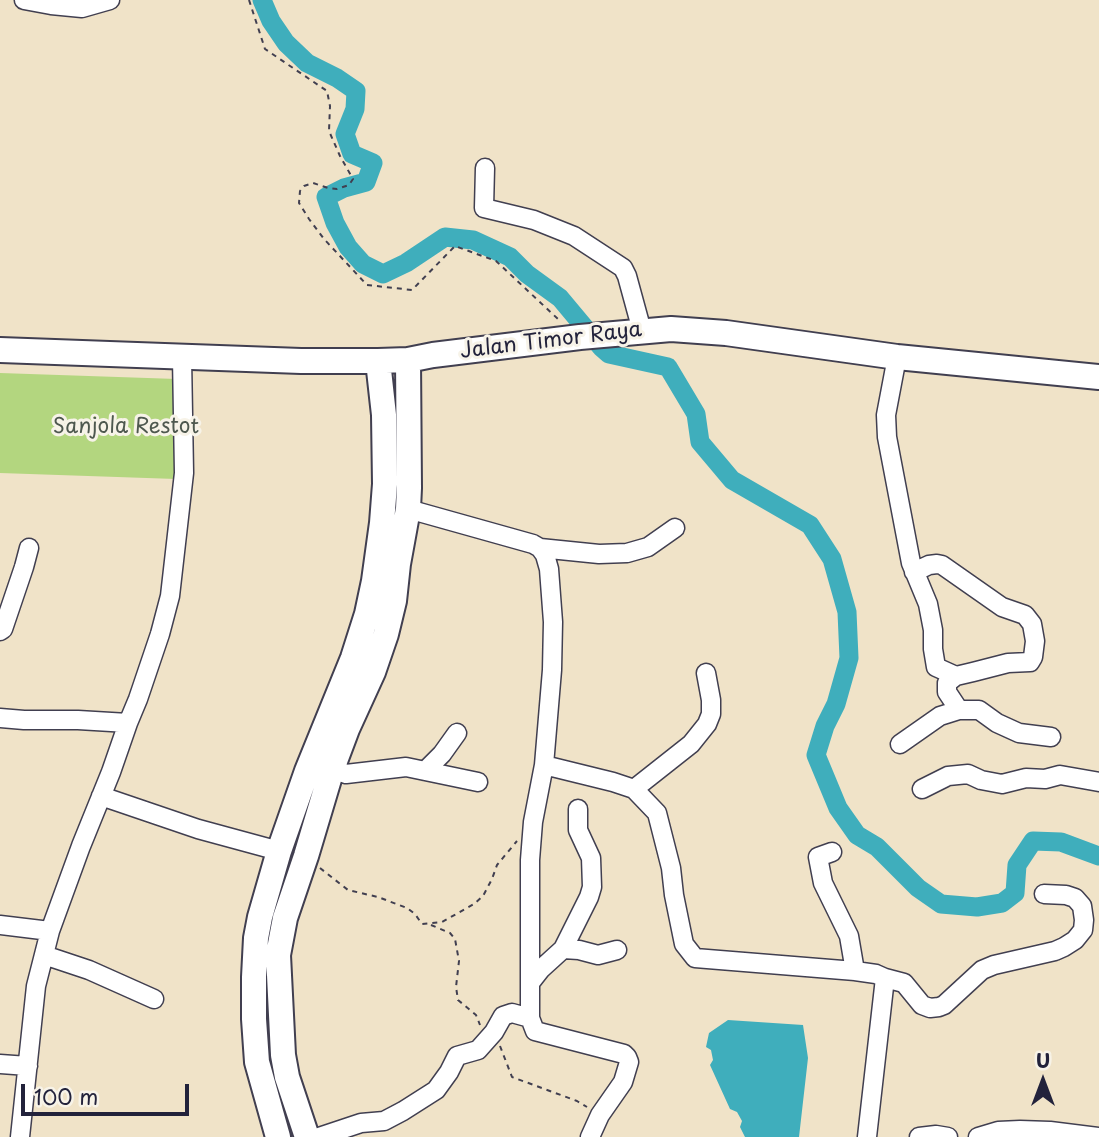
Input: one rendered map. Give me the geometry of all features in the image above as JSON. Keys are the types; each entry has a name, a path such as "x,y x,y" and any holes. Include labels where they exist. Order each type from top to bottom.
{"highway":[{"name":"Jalan Timor Raya","path":"0,350 378,362 576,337 671,329 726,332 898,357 1099,377"},
{"path":"278,1137 257,1062 254,1019 256,938 279,851 307,771 364,662 386,634 394,601 408,509 408,360"},
{"path":"307,1137 287,1077 283,1055 278,973 281,938 332,769 347,729 364,662 367,614 382,523 385,484 386,439 378,362"},
{"path":"254,1019 280,1019"}],"street":[{"path":"24,0 82,8 110,0"},
{"path":"485,168 484,208 534,220 574,236 623,268 642,331"},
{"path":"20,1137 36,986 50,931 138,699 170,596 184,473 182,357"},
{"path":"898,357 886,415 887,437 911,563 928,604 936,667 956,676"},
{"path":"408,509 540,548 599,554 627,553 648,547 676,528"},
{"path":"0,631 3,629 29,548"},
{"path":"540,548 549,569 553,622 544,765 533,822 530,859 530,1018 535,1031 608,1049 627,1057 629,1062 623,1082 600,1115 590,1137"},
{"path":"914,572 929,565 942,565 1002,607 1025,615 1032,624 1035,641 1034,657 1030,662 1008,663 956,676 947,683 947,692 959,710"},
{"path":"634,789 691,744 707,724 711,713 711,700 706,673"},
{"path":"900,744 940,716 959,710 979,710 997,723 1019,733 1051,737"},
{"path":"0,718 128,723"},
{"path":"425,771 457,733"},
{"path":"544,765 634,789 657,813 671,868 684,944 695,958 876,974 904,983 922,1005 939,1007 982,970 1055,951 1075,940 1083,930 1082,906 1075,898 1066,894 1044,894"},
{"path":"332,769 346,774 406,767 478,782"},
{"path":"922,789 948,776 968,774 1002,784 1026,778 1045,779 1060,775 1099,782"},
{"path":"101,796 198,829 279,851"},
{"path":"530,983 563,949 592,887 591,858 578,830 578,808"},
{"path":"832,852 818,857 823,883 849,936 855,971"},
{"path":"0,925 50,931"},
{"path":"563,949 579,950 598,956 617,950"},
{"path":"44,955 89,970 153,999"},
{"path":"867,1137 885,978"},
{"path":"319,1137 361,1124 384,1121 402,1111 436,1090 457,1056 478,1049 494,1032 503,1016 512,1013 530,1018"},
{"path":"0,1064 28,1066"},
{"path":"978,1137 998,1131 1020,1130 1099,1136"},
{"path":"919,1137 947,1137"}],"path":[{"path":"249,0 265,49 327,91 330,106 329,131 353,179 349,185 337,189 313,183 304,186 300,191 299,203 317,229 367,285 412,290 455,246 496,261 576,337"},
{"path":"306,856 348,890 407,908 422,924 442,922 483,896 497,865 533,822"}],"green space":[{"name":"Sanjola Restot","path":"0,373 177,379 176,479 0,473"}],"water":[{"path":"728,1020 803,1025 808,1058 799,1137 745,1137 740,1127 742,1121 737,1112 730,1109 710,1065 713,1060 711,1050 706,1047 709,1033"}],"waterway":[{"path":"262,0 271,21 286,43 307,63 356,91 355,109 345,134 352,154 373,163 366,182 344,188 326,197 335,223 348,247 363,264 383,274 406,263 445,237 473,240 510,257 527,274 560,298 609,354 668,367 696,414 700,442 732,480 810,525 832,559 847,612 849,658 836,704 825,726 816,755 838,808 857,835 877,847 918,888 941,904 977,907 1002,903 1015,893 1017,865 1033,841 1061,842 1099,856"}]}
